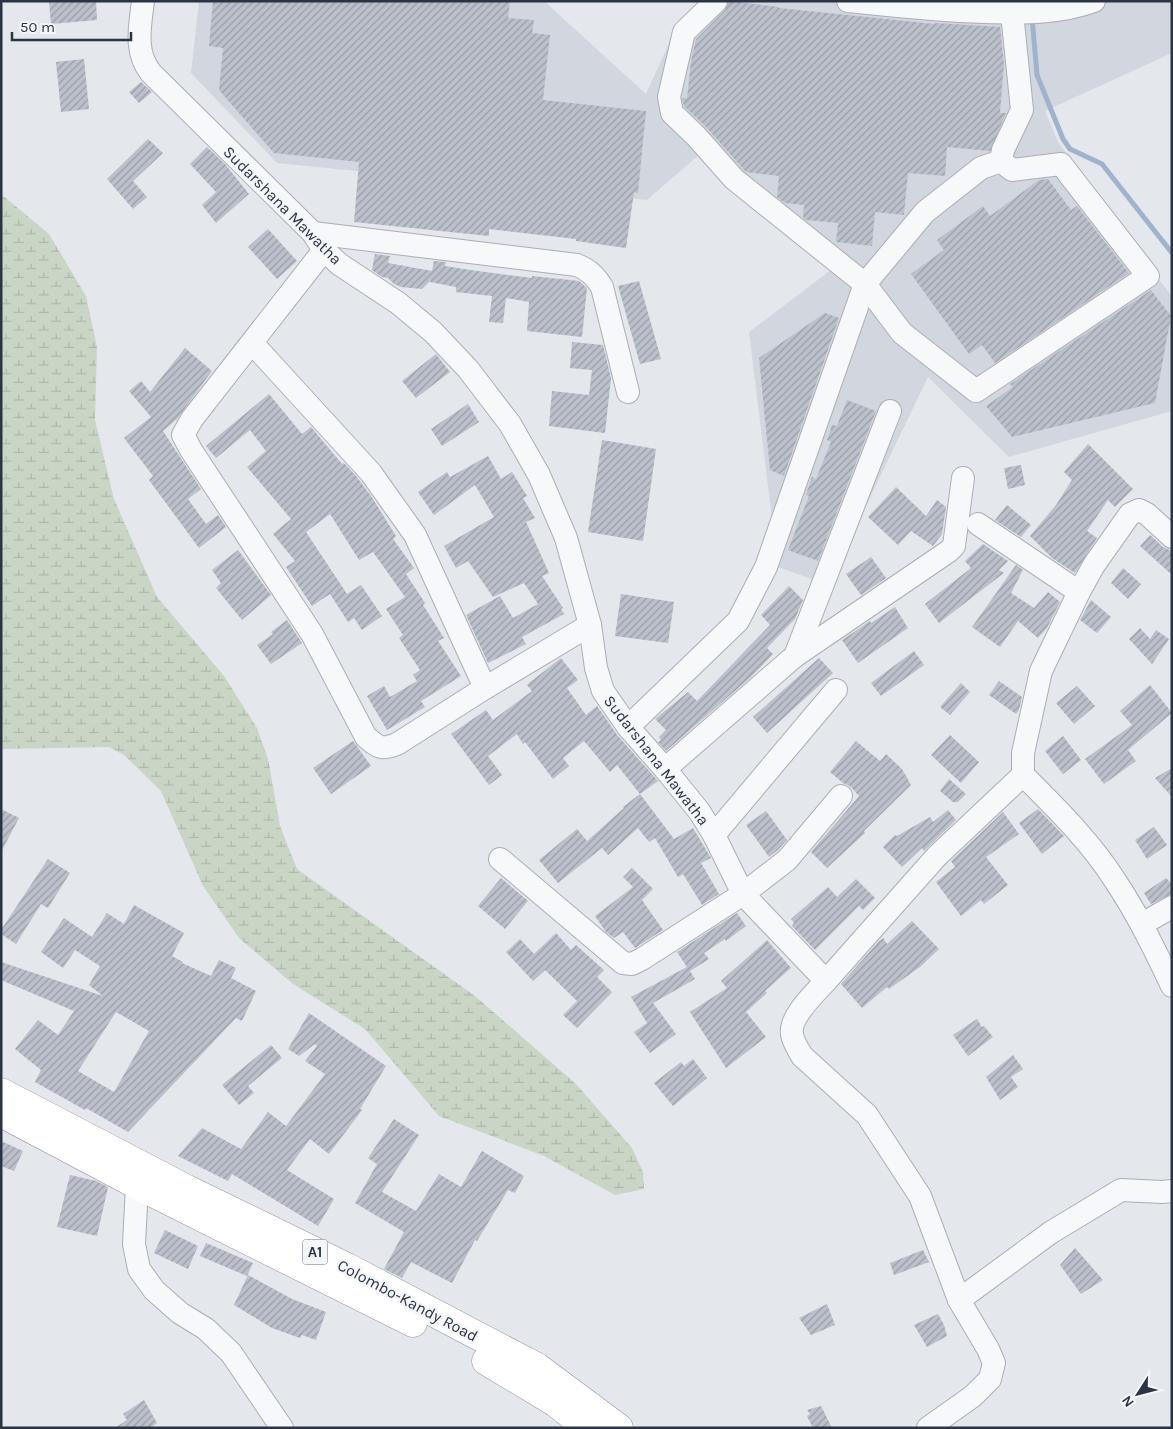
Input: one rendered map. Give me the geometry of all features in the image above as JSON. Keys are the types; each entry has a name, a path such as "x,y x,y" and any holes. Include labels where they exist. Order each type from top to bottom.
{"highway":[{"name":"Colombo-Kandy Road","path":"1,1092 187,1189 347,1267 537,1368 619,1428"},
{"name":"Colombo-Kandy Road","path":"1,1113 137,1185 402,1317 503,1370 556,1403 587,1428"}],"street":[{"name":"Sudarshana Mawatha","path":"143,1 138,43 144,65 339,264 398,303 433,332 468,369 510,424 540,475 566,538 590,625 596,668 603,691 628,727 665,768 699,811 714,835 744,894 826,981"},
{"path":"716,1 684,32 669,97 672,113 696,136 734,179 865,284 902,332 976,391 1148,276 1061,164 1012,170 1001,161"},
{"path":"848,1 932,11 1018,13 1048,12 1094,1"},
{"path":"1001,161 1003,150 1022,110 1018,13"},
{"path":"628,727 738,621 766,568 865,284 924,212 981,168 1001,161"},
{"path":"590,625 397,744 385,748 377,746 366,737 312,634 191,450 184,435 192,419 253,344 318,241 577,265 589,270 602,287 628,392"},
{"path":"253,344 371,473 415,535 485,688"},
{"path":"795,656 890,411"},
{"path":"665,768 795,656 949,551 954,546 963,478"},
{"path":"928,1428 973,1396 990,1379 994,1363 988,1348 959,1300 920,1196 867,1115 802,1056 791,1033 796,1018 805,1004 938,856 1023,775 1024,753 1041,671 1079,592 1094,566 1130,514 1139,510 1147,514 1172,537"},
{"path":"978,524 1079,592"},
{"path":"714,835 836,690"},
{"path":"1023,775 1068,819 1115,880 1142,924 1172,986"},
{"path":"500,859 623,963 632,964 744,894 787,860 841,796"},
{"path":"1142,924 1172,907"},
{"path":"137,1185 134,1244 139,1269 154,1290 180,1313 206,1328 231,1353 282,1428"},
{"path":"959,1300 1050,1233 1121,1190 1172,1191"}],"shaded area":[{"path":"199,1 544,1 646,94 675,30 707,1 1172,1 1172,53 1045,111 1058,142 1172,297 1172,411 1009,457 928,377 828,585 778,567 749,332 840,263 701,153 647,200 277,163 191,73"}],"green space":[{"path":"1,194 49,234 86,296 97,347 95,420 114,499 157,597 224,676 257,728 268,759 280,826 297,869 475,996 576,1084 632,1148 643,1172 644,1189 615,1195 544,1156 439,1116 365,1029 293,984 239,938 203,886 161,791 124,755 109,747 1,749"}],"building":[{"path":"49,1 96,1 97,20 51,24"},
{"path":"213,1 510,1 508,18 534,20 532,33 550,35 543,100 646,111 638,193 634,192 626,248 576,241 576,239 489,229 489,236 354,222 359,162 274,153 219,90 223,48 209,46"},
{"path":"729,1 935,24 1000,27 1004,64 1000,113 1006,113 990,151 947,147 945,176 908,173 904,215 875,212 872,246 836,242 838,223 806,220 803,217 804,205 785,203 777,197 779,176 746,172 706,127 684,106 682,98 687,98 691,61 696,39 725,10"},
{"path":"84,59 89,109 61,112 56,62"},
{"path":"141,82 152,92 139,103 129,92"},
{"path":"148,139 163,153 133,181 147,197 133,209 107,179"},
{"path":"207,147 225,164 249,194 216,223 202,205 216,192 190,164"},
{"path":"1048,179 1071,210 1077,206 1129,273 995,363 982,345 969,354 911,274 944,250 937,240 983,206 990,216 1039,180"},
{"path":"268,229 297,261 277,279 248,247"},
{"path":"375,254 390,256 388,263 432,271 434,261 446,262 445,266 470,270 532,278 532,276 579,281 587,288 582,337 527,331 529,302 506,298 503,323 489,322 492,296 456,292 456,287 430,282 431,280 422,289 401,287 372,270"},
{"path":"639,281 661,359 640,364 618,286"},
{"path":"1151,290 1171,316 1155,403 1012,437 986,406 1013,387 1010,384"},
{"path":"825,313 839,318 784,476 770,470 759,358"},
{"path":"572,342 603,345 611,378 605,433 549,426 552,391 589,395 592,370 570,368"},
{"path":"185,348 212,371 177,419 163,431 201,489 188,499 206,524 218,515 226,527 199,548 149,480 153,476 124,438 151,417 129,391 141,381 150,392"},
{"path":"436,354 450,372 416,398 402,381"},
{"path":"269,394 302,434 311,427 342,464 344,463 356,476 371,496 396,536 393,539 414,568 406,574 425,603 423,605 444,638 438,641 461,676 421,701 425,707 387,730 367,696 384,686 390,697 417,681 413,675 420,670 399,638 403,635 386,609 405,597 373,552 359,560 330,514 306,532 347,594 361,585 382,616 362,630 354,618 348,622 330,594 312,606 286,567 295,561 273,534 291,519 247,467 266,451 250,430 216,458 206,446"},
{"path":"847,400 876,411 818,561 788,550 809,496 806,495 812,477 816,479 831,442 827,440 832,425 837,426"},
{"path":"468,404 479,422 442,446 431,429"},
{"path":"602,440 656,449 643,541 588,532"},
{"path":"1088,444 1133,489 1115,507 1108,500 1087,531 1097,538 1075,573 1052,558 1030,536 1056,505 1072,480 1064,472"},
{"path":"488,456 501,479 512,472 527,496 523,498 535,518 526,522 549,573 542,576 563,608 561,609 564,614 522,637 526,644 488,663 466,615 500,596 513,618 538,604 524,583 493,597 468,561 456,568 444,546 494,517 475,485 434,515 418,492 447,472 450,477"},
{"path":"1021,465 1025,485 1008,489 1004,468"},
{"path":"896,487 926,516 937,500 946,507 942,534 933,546 911,531 898,545 868,517"},
{"path":"1007,505 1031,525 1021,537 995,520"},
{"path":"1150,535 1163,547 1172,551 1172,575 1140,546"},
{"path":"983,544 1008,561 999,570 1004,573 939,623 925,604 971,568 965,561"},
{"path":"238,550 271,595 242,620 216,588 221,583 212,570"},
{"path":"871,557 886,578 861,595 846,574"},
{"path":"1016,565 1023,570 1011,593 1034,608 1048,592 1060,602 1047,628 1038,638 1018,621 1000,647 972,627"},
{"path":"1123,568 1141,584 1128,599 1111,583"},
{"path":"789,586 803,600 795,619 767,648 773,654 751,677 666,751 658,742 661,740 659,737 666,730 655,719 688,692 697,701 770,625 761,615"},
{"path":"621,594 674,602 668,643 615,636"},
{"path":"1091,600 1111,617 1097,633 1080,620"},
{"path":"895,607 908,628 858,663 842,640"},
{"path":"287,620 302,643 271,664 257,645 273,634 271,632"},
{"path":"1140,628 1150,639 1156,630 1169,639 1152,664 1129,639"},
{"path":"914,651 924,665 881,696 871,683"},
{"path":"561,658 578,680 567,688 586,715 597,706 618,736 658,781 640,794 617,765 610,772 584,741 563,758 569,766 553,779 525,742 523,744 517,734 488,756 502,775 489,785 451,734 486,710 493,720 532,691 527,685"},
{"path":"819,658 833,673 767,733 753,717"},
{"path":"999,681 1022,697 1016,714 989,695"},
{"path":"961,683 970,692 950,715 940,707"},
{"path":"1150,685 1172,713 1128,750 1136,761 1104,784 1085,759 1132,725 1120,711"},
{"path":"1077,686 1095,706 1074,724 1056,703"},
{"path":"950,735 979,762 961,783 931,755"},
{"path":"1063,736 1081,760 1063,774 1045,751"},
{"path":"353,741 371,766 331,794 313,768"},
{"path":"856,741 880,761 886,754 902,769 911,785 864,831 865,833 827,868 811,852 859,796 850,786 843,783 830,772"},
{"path":"1172,768 1172,797 1155,778"},
{"path":"949,779 966,794 958,802 953,802 940,791"},
{"path":"640,794 674,839 693,828 711,858 701,863 719,894 702,905 683,874 678,877 655,838 649,842 638,828 608,855 602,848 558,883 539,860 577,829 587,841 623,807"},
{"path":"1,809 19,818 1,852"},
{"path":"1038,809 1064,836 1042,854 1019,823"},
{"path":"948,810 956,820 924,851 922,848 902,867 883,847 895,835 897,836 930,817 933,822"},
{"path":"766,811 787,840 769,857 746,825"},
{"path":"1003,812 1019,834 986,857 1008,885 984,904 981,900 961,916 936,882 955,867 951,861"},
{"path":"1154,827 1167,845 1147,859 1135,840"},
{"path":"48,859 70,873 48,908 41,904 16,944 1,934 1,930"},
{"path":"632,868 653,889 642,900 663,930 635,948 623,932 614,938 606,932 595,916 633,887 623,877"},
{"path":"501,878 528,901 505,929 478,906"},
{"path":"1166,878 1172,884 1172,894 1151,904 1144,893"},
{"path":"856,879 875,898 863,910 859,906 815,950 792,926 794,923 791,919 828,887 837,897"},
{"path":"134,905 184,933 172,956 182,963 211,976 219,960 236,968 231,978 256,991 242,1021 236,1018 128,1132 35,1082 41,1070 15,1049 38,1020 58,1035 74,1011 1,980 1,962 103,996 89,985 100,966 75,950 63,968 41,952 64,918 92,937 107,913 124,924","holes":["116,1012 149,1031 114,1092 78,1071"]},
{"path":"737,913 746,926 726,941 725,939 704,953 709,959 690,971 695,979 653,1003 676,1034 650,1053 634,1032 647,1023 631,997 687,967 677,952"},
{"path":"912,921 939,949 920,967 889,989 887,987 862,1008 841,984 879,941 883,938 887,944"},
{"path":"556,933 571,950 576,945 604,970 597,977 612,992 577,1028 563,1015 577,1001 545,970 533,981 506,952 520,939 534,954"},
{"path":"767,940 791,968 765,991 767,993 746,1012 766,1037 726,1068 690,1012 727,988 721,981"},
{"path":"309,1013 386,1066 360,1109 362,1110 329,1154 310,1139 287,1170 334,1199 318,1226 232,1174 228,1181 178,1156 202,1128 241,1149 268,1112 286,1126 325,1074 305,1061 317,1046 315,1044 299,1056 288,1049"},
{"path":"977,1019 982,1027 984,1026 993,1037 968,1056 953,1035"},
{"path":"271,1045 282,1058 248,1086 254,1093 239,1105 222,1085"},
{"path":"1013,1055 1023,1069 1011,1077 1018,1087 1000,1100 986,1077"},
{"path":"693,1059 707,1078 673,1106 654,1083 681,1062 684,1066"},
{"path":"394,1119 419,1135 382,1192 416,1211 439,1174 461,1187 482,1151 524,1176 515,1193 508,1190 477,1241 475,1240 452,1283 411,1262 402,1278 384,1269 404,1232 355,1203 377,1164 368,1158"},
{"path":"1,1141 23,1151 14,1171 1,1166"},
{"path":"70,1175 96,1181 108,1187 97,1236 57,1227"},
{"path":"165,1230 198,1246 188,1269 154,1253"},
{"path":"206,1243 253,1263 247,1276 200,1256"},
{"path":"1075,1248 1103,1280 1081,1294 1060,1265"},
{"path":"923,1250 929,1262 894,1275 890,1263"},
{"path":"248,1275 292,1299 326,1312 316,1340 302,1335 300,1338 272,1328 234,1305"},
{"path":"827,1304 835,1325 811,1335 799,1318"},
{"path":"938,1314 947,1336 927,1347 914,1325"},
{"path":"144,1400 157,1423 150,1428 115,1428 127,1420 123,1414"},
{"path":"821,1406 832,1428 813,1428 807,1416 810,1414 807,1410"}],"waterway":[{"path":"1032,17 1037,75 1063,139 1070,149 1102,164 1172,253"}]}
